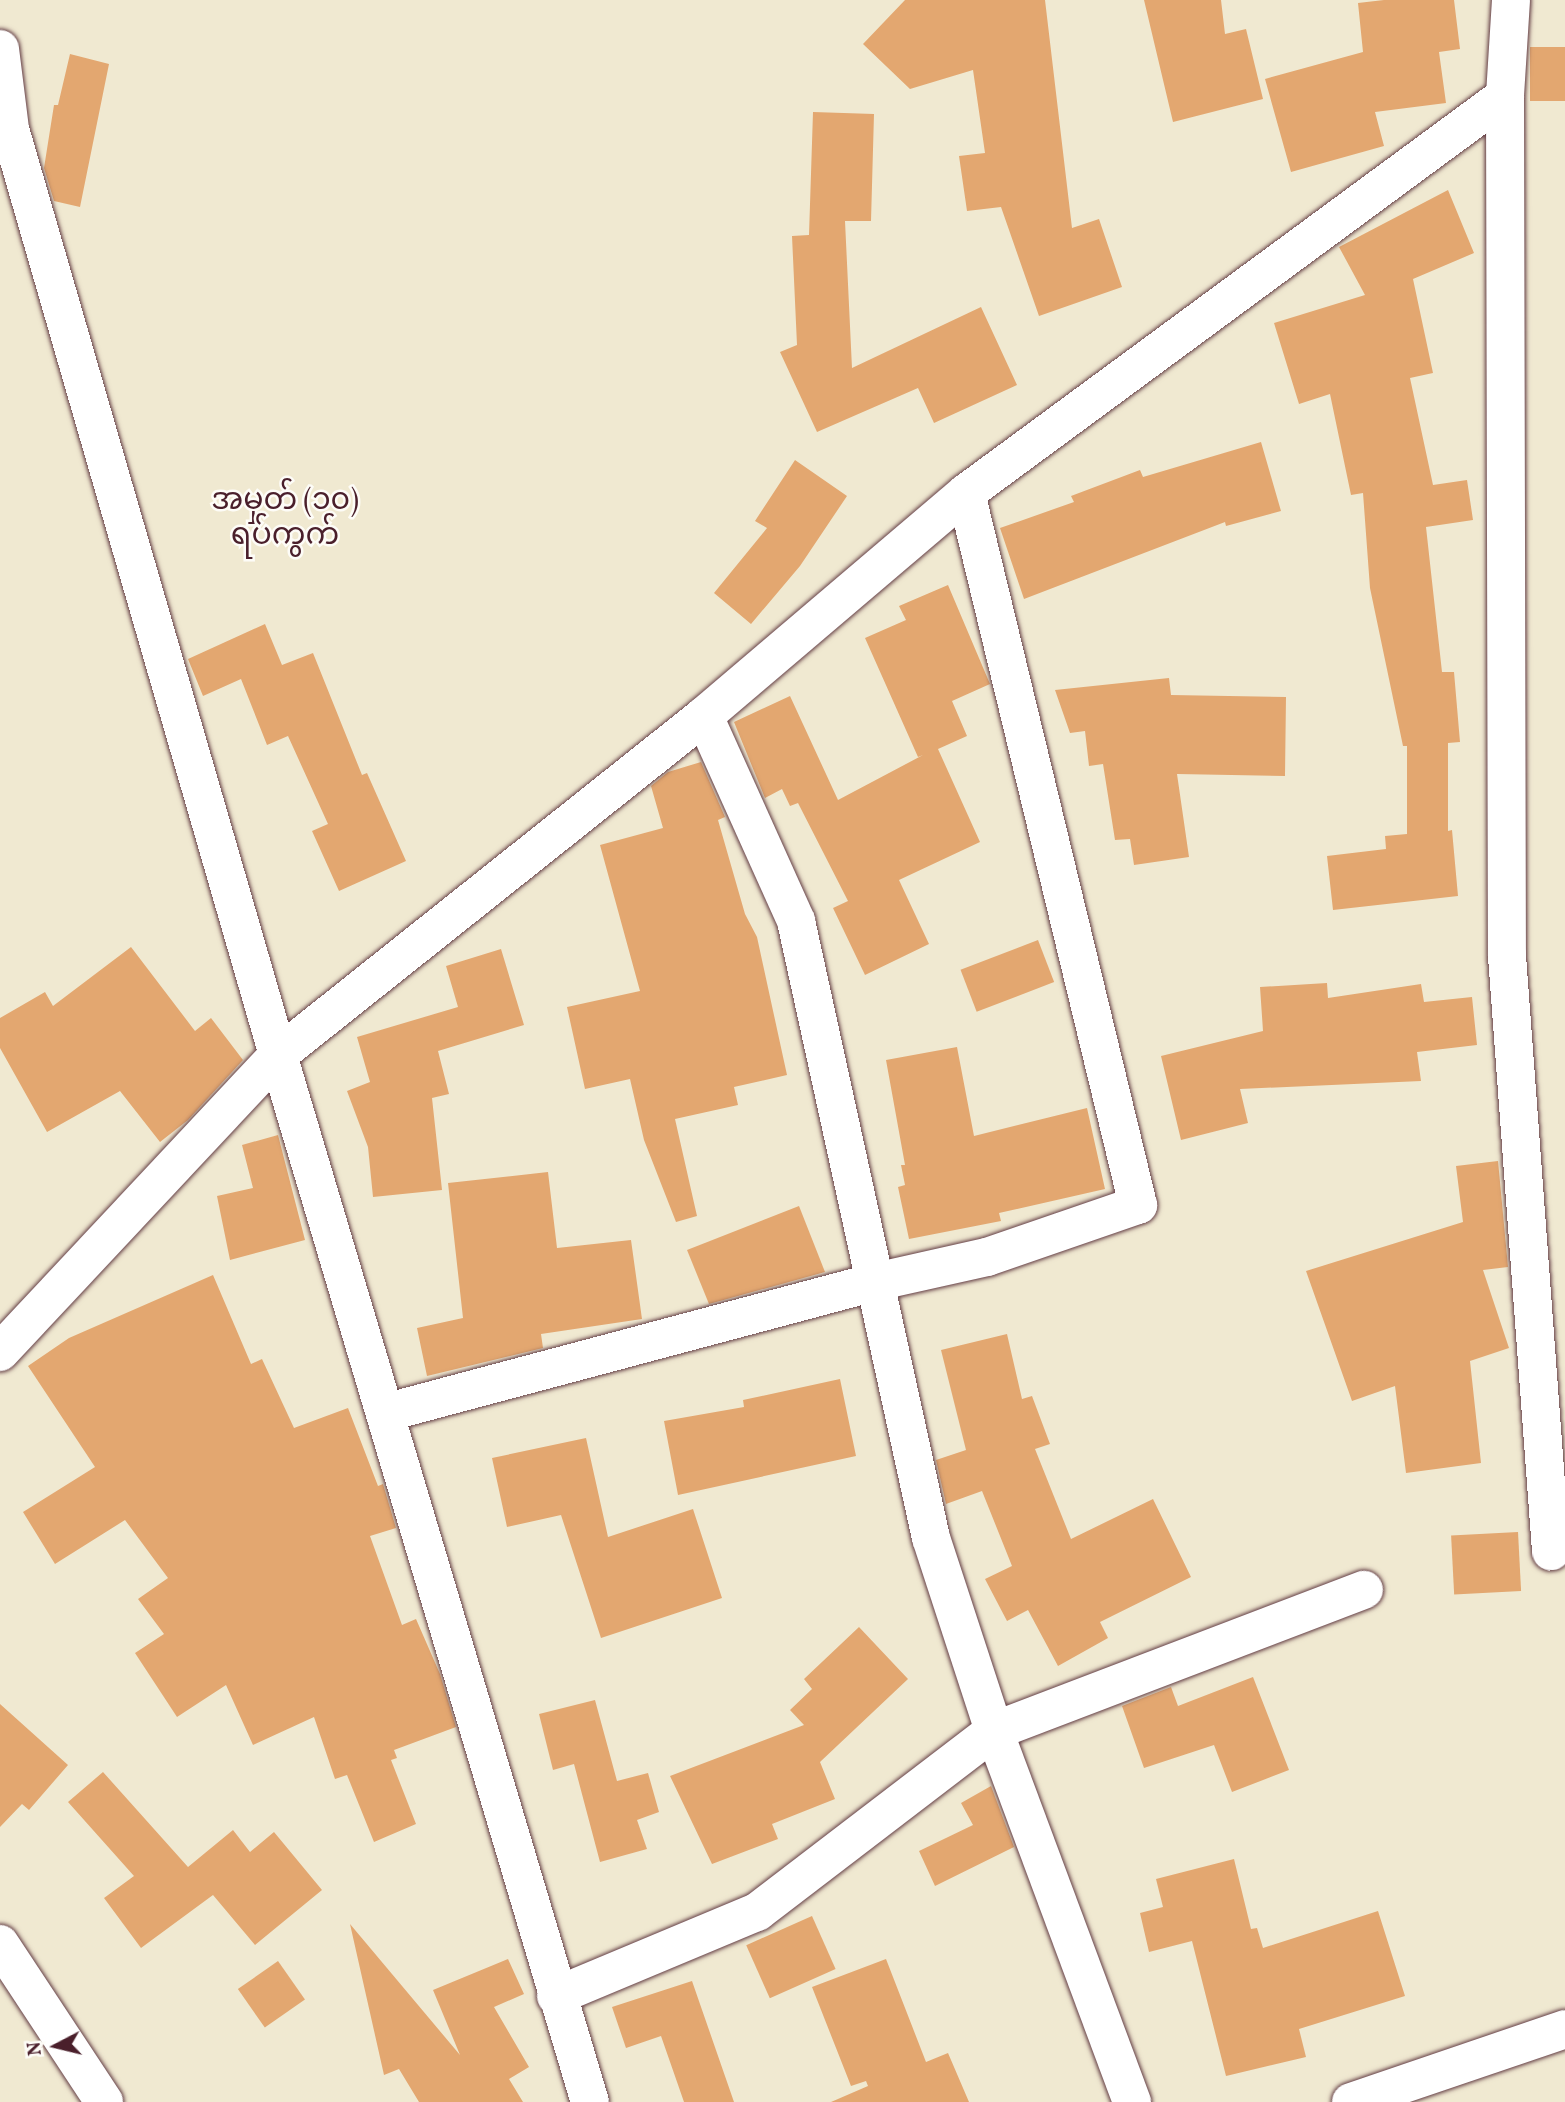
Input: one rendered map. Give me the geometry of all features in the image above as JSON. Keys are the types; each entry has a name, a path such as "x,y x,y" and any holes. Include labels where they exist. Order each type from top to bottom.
{"street":[{"path":"1511,0 1505,96 1507,957 1551,1551"},
{"path":"0,50 10,129 278,1055 388,1412 556,1996 590,2102"},
{"path":"0,1352 278,1055 704,716 965,493 1505,96"},
{"path":"388,1412 875,1282 987,1256 1138,1205 965,493"},
{"path":"704,716 796,921 931,1538 993,1731 1132,2102"},
{"path":"556,1996 757,1912 993,1731 1364,1590"},
{"path":"0,1944 104,2102"},
{"path":"1351,2102 1565,2029"}],"building":[{"path":"905,0 1045,0 1072,228 1099,219 1122,287 1039,316 1001,207 967,211 959,156 985,153 973,70 910,89 863,44"},
{"path":"1144,0 1221,0 1225,34 1246,29 1263,99 1173,122"},
{"path":"1384,0 1454,0 1460,49 1439,52 1446,103 1375,112 1384,146 1291,172 1265,79 1363,52 1358,3"},
{"path":"1530,47 1565,47 1565,101 1530,101"},
{"path":"70,54 109,64 80,207 54,201 44,168 54,105 58,105"},
{"path":"813,112 874,114 871,221 845,221 852,368 981,307 1017,385 934,423 918,388 817,432 780,352 797,345 792,236 809,235"},
{"path":"1448,190 1474,253 1413,279 1433,373 1410,378 1433,485 1467,480 1473,520 1426,527 1442,672 1454,672 1460,742 1448,743 1448,831 1452,830 1458,896 1333,910 1327,856 1386,849 1385,836 1407,834 1407,746 1403,746 1370,588 1363,493 1351,495 1330,394 1299,404 1274,323 1365,295 1339,247"},
{"path":"1261,442 1281,511 1226,526 1225,522 1024,599 1000,528 1074,502 1071,496 1140,470 1143,477"},
{"path":"795,460 847,496 800,566 751,624 714,593 767,528 755,521"},
{"path":"948,585 990,684 952,701 967,736 938,749 980,842 899,880 929,944 865,975 833,908 848,901 798,803 790,806 782,789 765,798 734,722 790,696 838,800 923,755 918,757 865,638 906,620 899,606"},
{"path":"265,624 282,665 313,653 362,775 367,773 406,861 339,891 312,831 328,824 288,736 267,745 241,679 203,696 188,659"},
{"path":"1169,678 1171,695 1286,697 1285,776 1177,774 1189,857 1134,865 1130,839 1115,840 1103,764 1089,766 1085,731 1070,733 1055,690"},
{"path":"701,762 725,817 718,820 745,914 757,937 787,1075 734,1087 738,1105 675,1119 697,1216 676,1222 644,1140 630,1079 585,1089 567,1007 640,991 600,845 663,828 651,786 668,772"},
{"path":"1038,940 1054,982 977,1012 961,970"},
{"path":"131,947 195,1031 211,1018 243,1060 188,1120 160,1142 120,1091 47,1132 0,1048 0,1018 45,992 53,1006"},
{"path":"501,949 524,1025 438,1051 449,1094 432,1098 442,1190 373,1197 368,1147 347,1091 370,1082 357,1037 458,1007 446,966"},
{"path":"1327,983 1328,998 1421,984 1424,1002 1472,997 1477,1045 1417,1052 1421,1081 1240,1089 1248,1123 1181,1140 1161,1056 1263,1031 1260,987"},
{"path":"957,1047 974,1136 1087,1108 1105,1189 999,1213 1001,1221 909,1239 898,1187 905,1185 901,1165 905,1165 886,1060"},
{"path":"278,1135 305,1240 230,1260 217,1196 253,1188 242,1145"},
{"path":"1498,1161 1508,1267 1483,1270 1509,1348 1470,1361 1481,1463 1406,1473 1395,1386 1352,1401 1306,1271 1463,1222 1456,1166"},
{"path":"548,1172 557,1248 631,1240 642,1319 541,1334 543,1348 427,1376 417,1328 463,1318 448,1183"},
{"path":"799,1206 825,1272 709,1304 687,1250"},
{"path":"213,1275 251,1364 262,1359 294,1428 348,1408 378,1486 383,1484 396,1528 370,1536 402,1625 416,1619 440,1674 456,1727 394,1750 397,1758 391,1760 416,1824 374,1842 347,1775 335,1779 314,1717 253,1745 226,1685 177,1717 135,1653 164,1634 138,1599 168,1578 125,1520 55,1564 23,1512 95,1467 28,1366 69,1338"},
{"path":"1007,1334 1022,1399 1032,1396 1050,1444 1035,1449 1071,1539 1153,1499 1191,1577 1100,1622 1108,1638 1058,1666 1028,1610 1007,1621 985,1579 1012,1566 982,1491 946,1504 936,1460 966,1450 941,1350"},
{"path":"840,1379 856,1456 678,1495 664,1421 744,1407 743,1400"},
{"path":"586,1438 608,1537 693,1509 722,1598 601,1638 561,1515 507,1527 492,1458"},
{"path":"1518,1532 1521,1591 1454,1594 1451,1536"},
{"path":"859,1627 908,1679 820,1762 835,1799 772,1824 778,1839 712,1864 670,1776 804,1725 790,1710 812,1689 804,1679"},
{"path":"1253,1677 1289,1770 1232,1792 1214,1745 1144,1768 1122,1706 1171,1687 1178,1706"},
{"path":"595,1700 617,1781 648,1773 659,1812 637,1820 647,1849 600,1862 574,1764 553,1770 539,1714"},
{"path":"0,1704 68,1765 29,1810 22,1804 0,1827"},
{"path":"103,1772 188,1867 233,1830 250,1852 274,1832 322,1890 255,1945 213,1895 141,1948 104,1898 134,1876 68,1802"},
{"path":"991,1786 1014,1847 935,1886 919,1851 973,1825 961,1803"},
{"path":"1234,1859 1251,1929 1257,1928 1263,1948 1378,1911 1405,1996 1299,2029 1306,2057 1226,2076 1192,1941 1149,1952 1140,1913 1163,1907 1156,1879"},
{"path":"812,1916 836,1969 770,1998 746,1945"},
{"path":"350,1924 460,2055 433,1990 508,1959 524,1994 494,2007 529,2067 509,2079 523,2102 419,2102 399,2069 384,2075"},
{"path":"886,1959 926,2062 948,2053 969,2102 831,2102 868,2086 866,2081 851,2086 812,1987"},
{"path":"278,1961 305,2000 265,2028 238,1989"},
{"path":"692,1981 734,2102 684,2102 661,2036 626,2048 612,2007"}],"district":[{"name":"အမှတ် (၁၀) ရပ်ကွက်","path":"285,518"}]}
